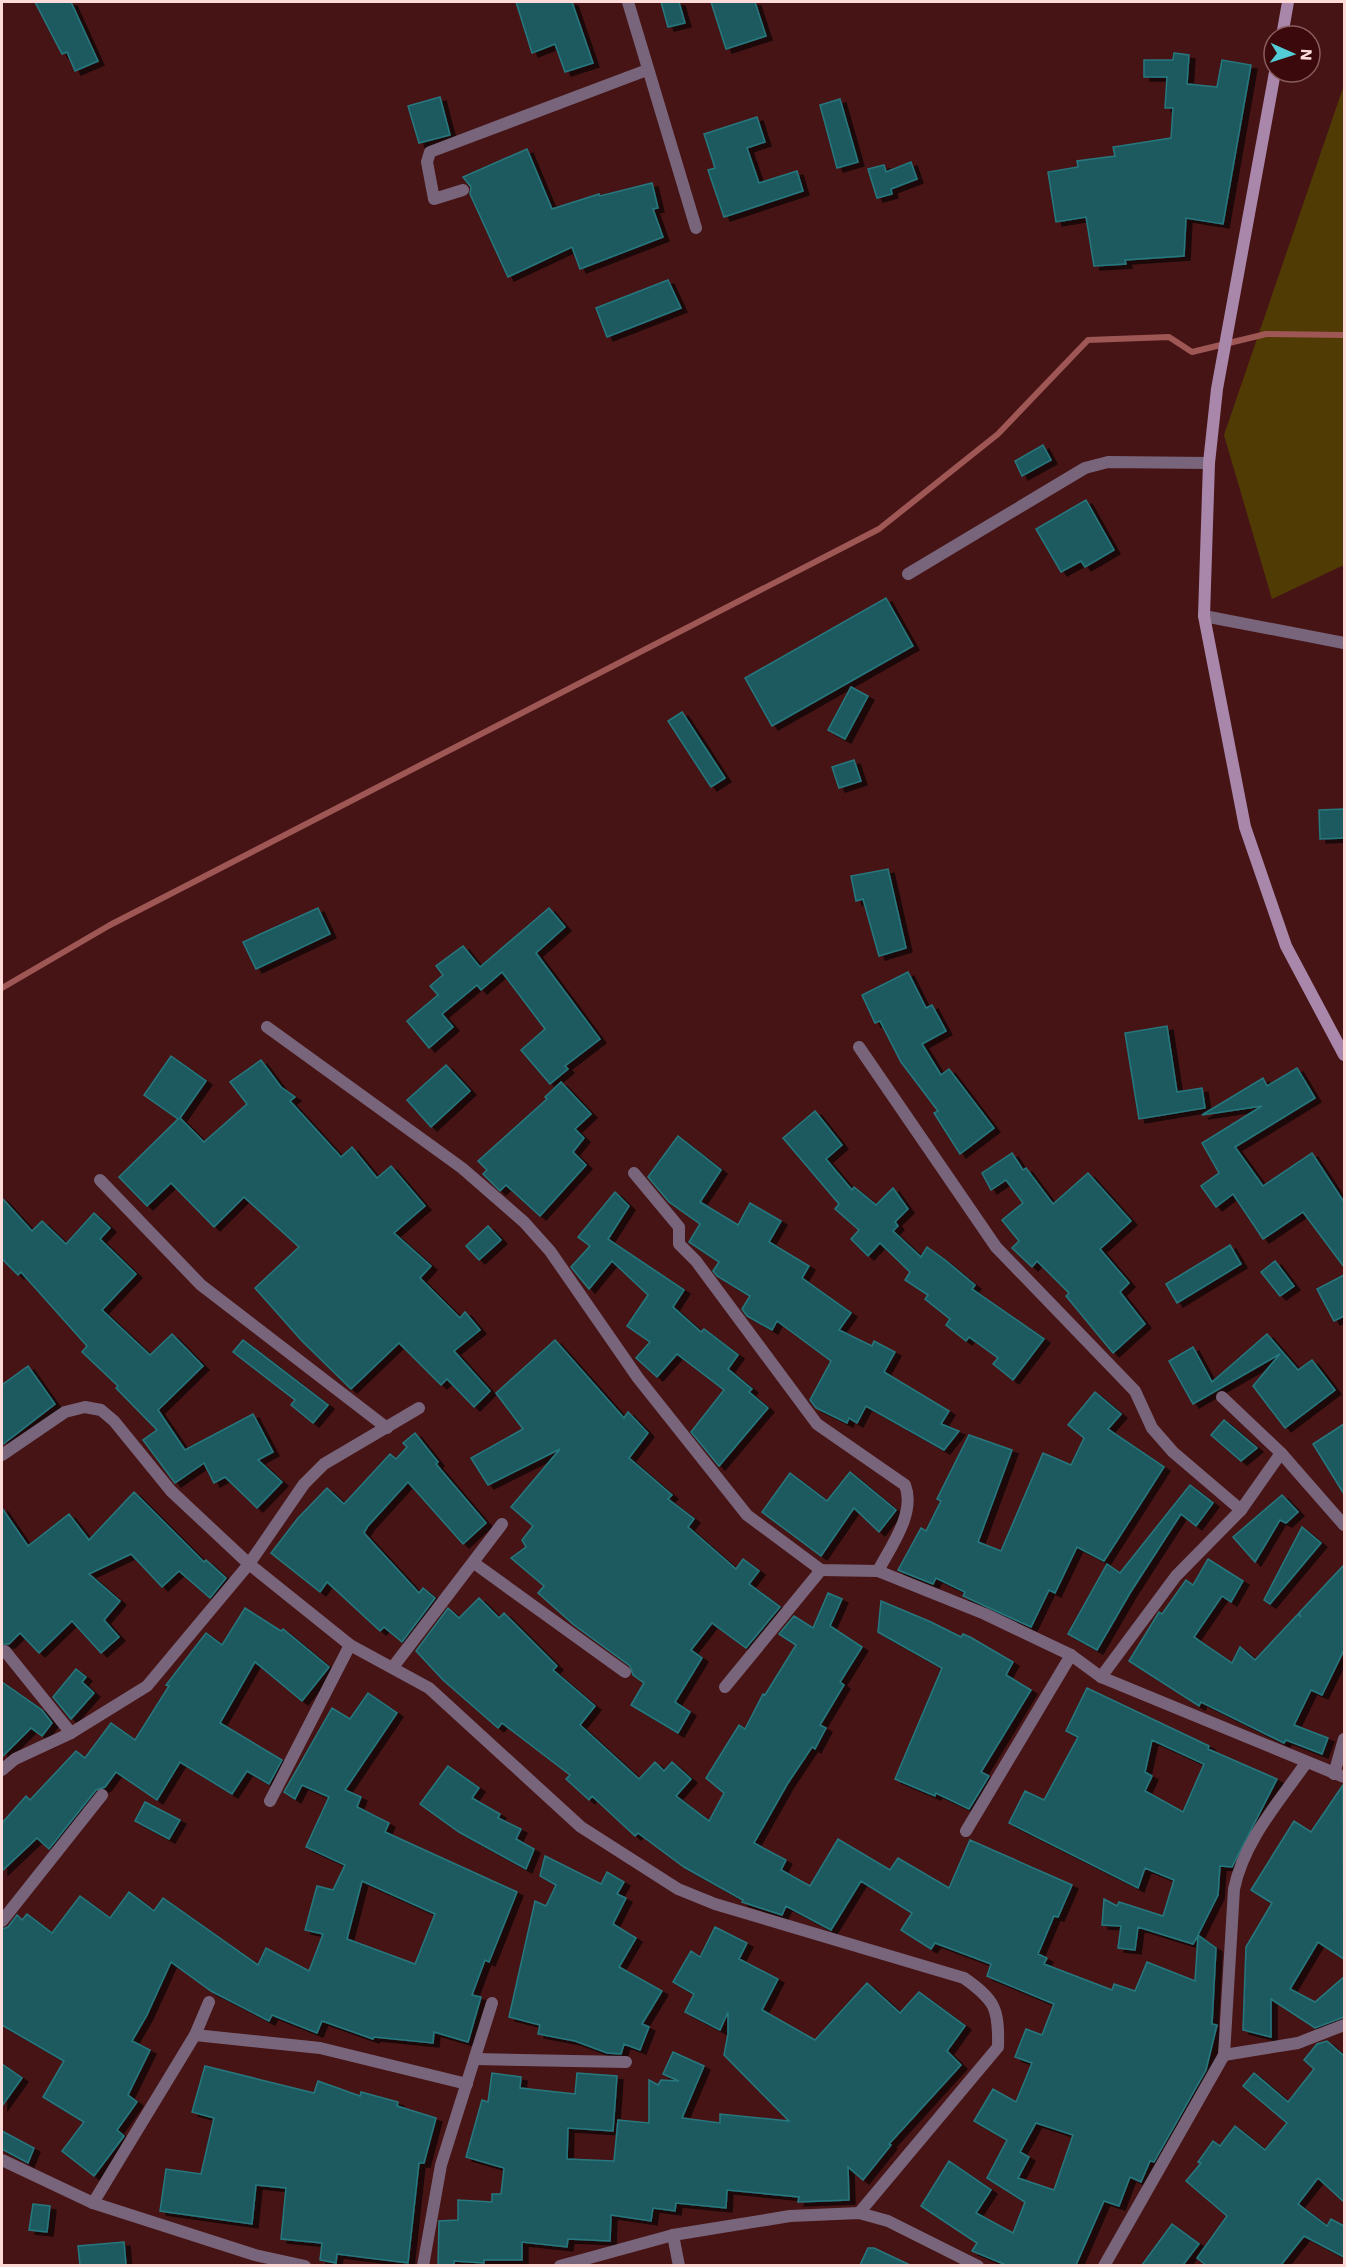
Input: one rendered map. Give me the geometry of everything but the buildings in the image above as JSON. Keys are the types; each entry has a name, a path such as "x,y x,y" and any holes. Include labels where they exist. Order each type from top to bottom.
{"main road":[{"path":"1284,24 1288,2"},
{"path":"1273,84 1217,389 1209,463 1204,616 1245,827 1286,946 1344,1055"}],"street":[{"path":"628,2 696,228"},
{"path":"463,190 434,199 427,162 430,152 647,70"},
{"path":"908,574 1085,468 1108,462 1209,463"},
{"path":"1204,616 1344,643"},
{"path":"267,1027 462,1168 524,1221 550,1251 638,1378 747,1515 820,1570 878,1571 985,1614 1071,1655 1101,1677 1339,1776 1344,1739"},
{"path":"859,1047 996,1247 1135,1391 1152,1428 1173,1452 1240,1510"},
{"path":"634,1173 679,1227 679,1244 696,1261 817,1424 905,1485 910,1497 907,1512 878,1571"},
{"path":"100,1180 201,1285 387,1428"},
{"path":"1222,1397 1281,1453 1344,1525"},
{"path":"2,1455 65,1412 85,1407 101,1410 114,1421 171,1491 249,1564 350,1645 429,1688 581,1827 678,1889 715,1904 964,1978 988,1996 999,2021 998,2047 859,2213"},
{"path":"2,1770 15,1760 71,1732 147,1686 249,1564 304,1485 324,1464 419,1408"},
{"path":"1101,1677 1176,1576 1240,1510 1281,1453"},
{"path":"393,1667 502,1524"},
{"path":"474,1563 625,1672"},
{"path":"725,1687 820,1570"},
{"path":"270,1802 350,1645"},
{"path":"4,1651 71,1732"},
{"path":"966,1831 1071,1655"},
{"path":"1104,2265 1224,2055 1234,1889 1238,1869 1246,1848 1306,1763"},
{"path":"2,1921 102,1795"},
{"path":"93,2203 195,2035 209,2002"},
{"path":"423,2265 441,2165 492,2003"},
{"path":"1224,2055 1298,2043 1344,2025"},
{"path":"195,2035 320,2048 467,2084"},
{"path":"475,2059 626,2062"},
{"path":"2,2160 93,2203 255,2255 305,2265"},
{"path":"560,2265 673,2235 790,2216 859,2213 888,2221 978,2265"},
{"path":"673,2235 679,2265"}],"shaded area":[{"path":"1344,85 1344,565 1272,599 1224,435"}],"waterway":[{"path":"2,988 110,925 879,529 998,434 1088,340 1169,337 1192,352 1266,334 1344,335"}]}
